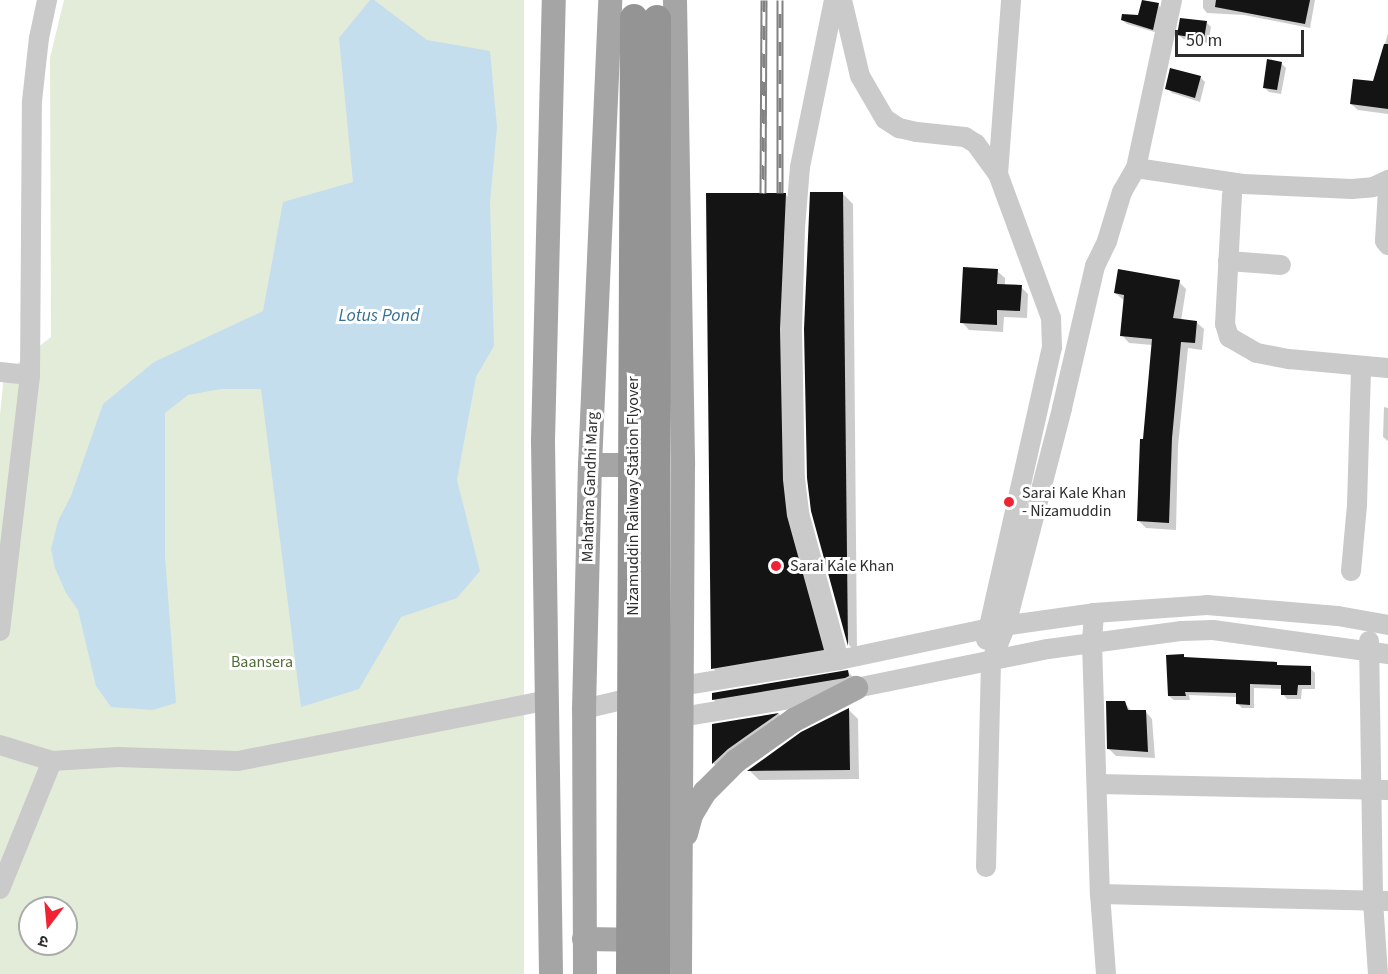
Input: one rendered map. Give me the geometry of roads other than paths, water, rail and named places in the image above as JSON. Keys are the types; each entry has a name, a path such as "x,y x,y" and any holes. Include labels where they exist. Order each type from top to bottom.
{"highway":[{"name":"Nizamuddin Railway Station Flyover","path":"630,974 656,12"},
{"name":"Nizamuddin Railway Station Flyover","path":"656,12 656,974"}],"main road":[{"path":"551,974 543,441 554,0"},
{"name":"Mahatma Gandhi Marg","path":"585,974 584,710 590,465 610,0"},
{"path":"656,12 683,465 680,974"},
{"path":"590,465 683,465"},
{"path":"681,851 691,815 705,792 736,762 794,720 856,688"},
{"path":"584,939 680,940"}],"street":[{"path":"0,631 30,375 32,101 39,38 47,0"},
{"path":"834,0 800,167 795,228 792,329 795,479 800,513 839,660"},
{"path":"842,0 860,76 885,119 899,128 917,132 965,136 976,144 998,174 1045,300 1053,329 1052,347 997,627"},
{"path":"998,174 1011,0"},
{"path":"986,867 986,663 1062,408 1095,266 1107,241 1122,192 1136,168 1172,0"},
{"path":"1136,168 1243,184 1352,189 1373,187 1388,180"},
{"path":"1388,190 1385,241 1388,244"},
{"path":"1232,195 1225,324 1229,337 1257,353 1289,359 1388,368"},
{"path":"1228,261 1281,265"},
{"path":"1351,571 1357,505 1361,367"},
{"path":"0,372 30,375"},
{"path":"584,710 681,686 839,660 997,627 1094,613 1207,605 1338,616 1388,625"},
{"path":"1094,613 1092,643 1100,894 1106,974"},
{"path":"1366,622 1380,653 1381,901 1378,974"},
{"path":"584,710 681,717 856,688 1092,643 1182,631 1214,630 1380,653"},
{"path":"0,745 52,761 118,757 238,760 548,700"},
{"path":"0,889 52,761"},
{"path":"1098,784 1380,790"},
{"path":"1100,894 1381,901"}],"water":[{"name":"Lotus Pond","path":"370,0 374,0 427,40 490,51 497,127 490,202 494,346 476,377 457,480 480,571 457,598 401,617 359,689 301,707 261,389 221,389 188,395 165,413 165,556 176,703 153,710 111,707 96,686 78,610 66,593 55,568 51,549 58,521 71,496 103,404 154,362 263,311 283,202 353,182 339,38"}],"railway":[{"path":"763,193 764,0"},
{"path":"780,0 780,193"}],"place":[{"name":"Sarai Kale Khan - Nizamuddin","path":"1009,502"},
{"name":"Sarai Kale Khan","path":"776,566"}],"park label":[{"name":"Baansera","path":"262,662"}]}
